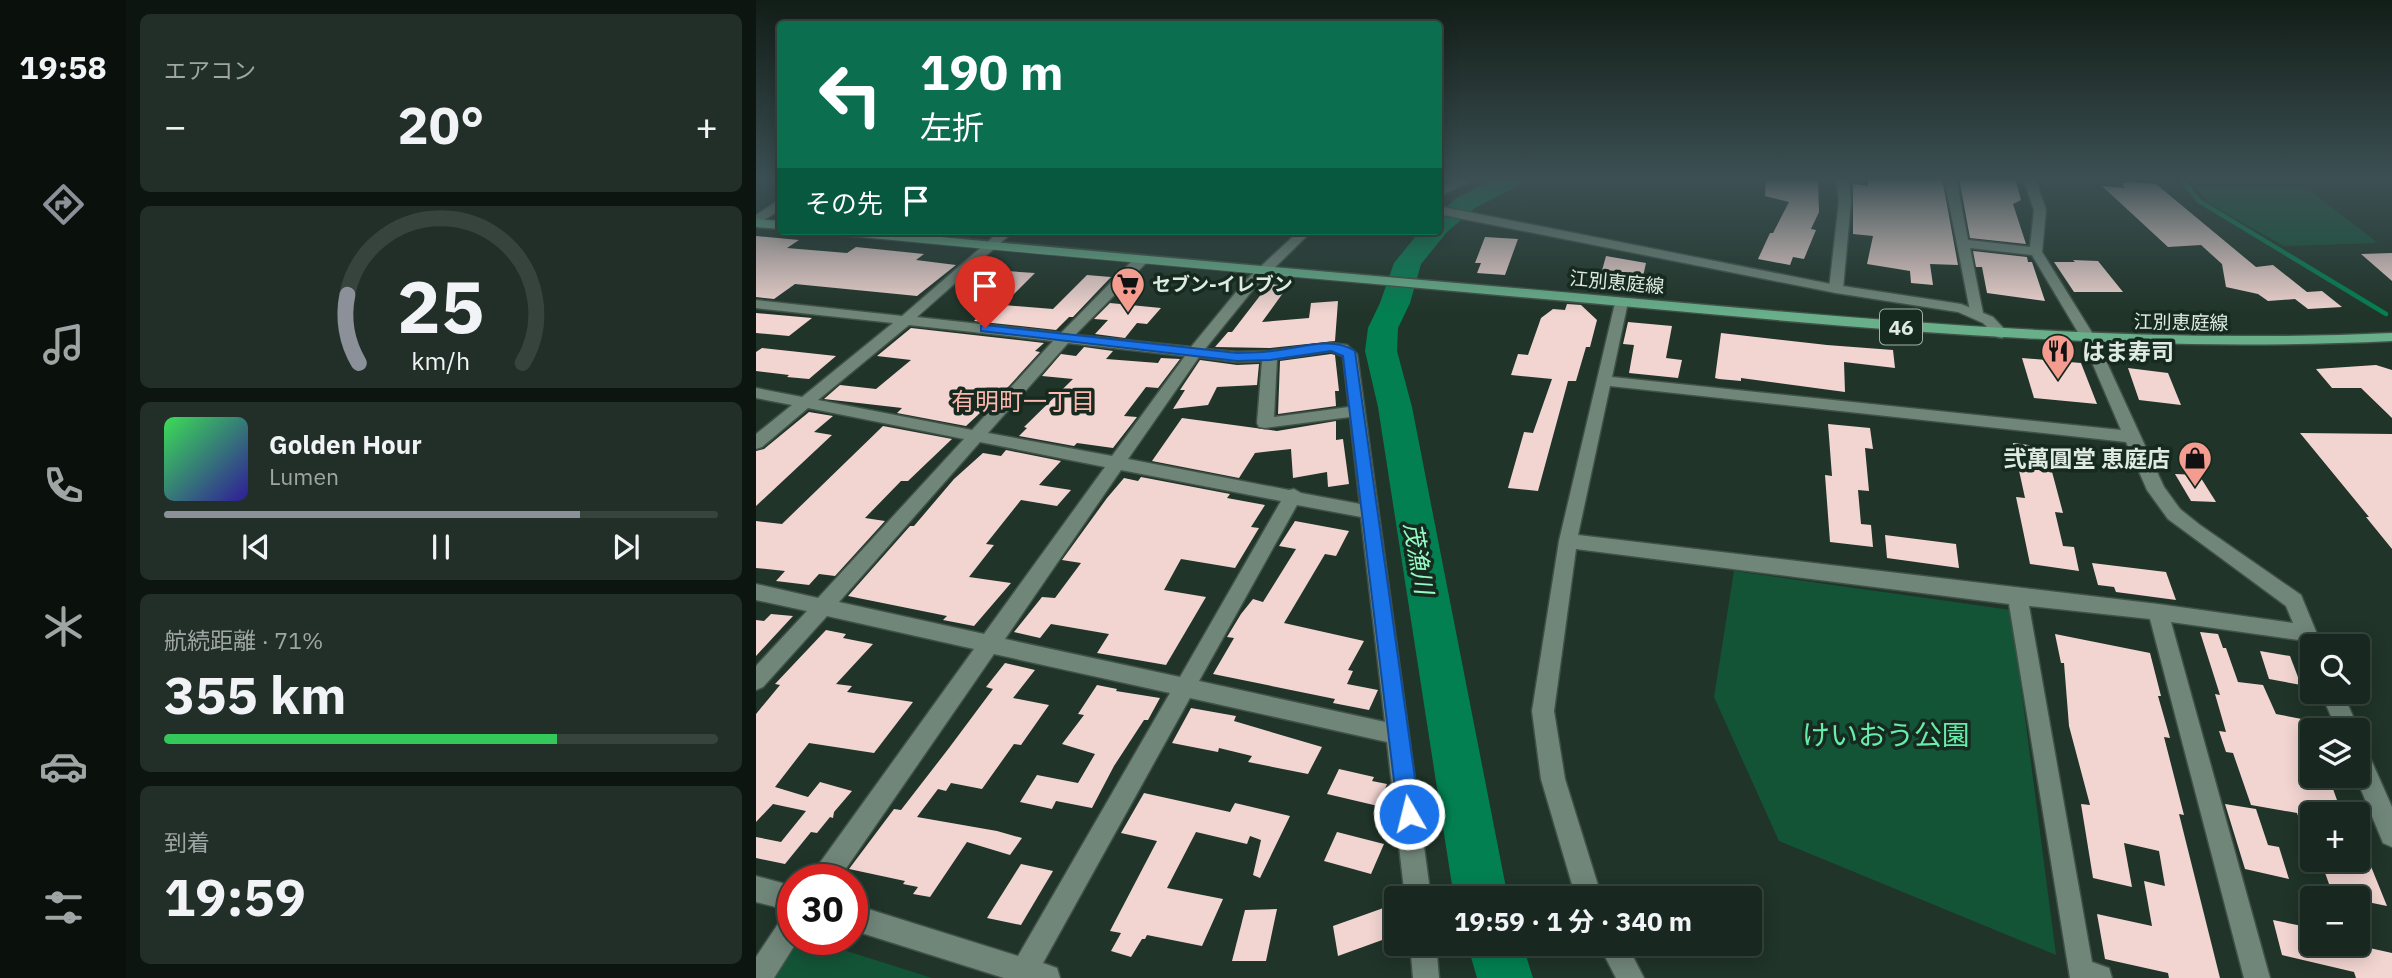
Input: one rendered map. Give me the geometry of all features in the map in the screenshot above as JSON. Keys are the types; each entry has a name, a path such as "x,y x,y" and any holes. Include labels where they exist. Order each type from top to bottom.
{"main road":[{"name":"江別恵庭線","path":"880,235 1412,284 2090,340 2262,343 2391,338"}],"street":[{"path":"1507,224 1836,289 1944,305 1976,313 2002,334"},
{"path":"1836,289 1842,224"},
{"path":"1959,224 1976,313"},
{"path":"2039,224 2036,252 2090,340 2156,490 2174,514 2294,601 2307,634"},
{"path":"756,443 906,320 1003,235"},
{"path":"834,864 1195,352 1264,271 1302,235"},
{"path":"1963,243 2036,252"},
{"path":"756,681 1065,337 1141,260"},
{"path":"1585,886 1553,779 1543,711 1568,541 1621,302"},
{"path":"756,304 1237,357 1270,356 1331,347 1342,348 1350,354 1417,886"},
{"path":"1270,356 1265,423 1358,411"},
{"path":"1604,381 2131,437"},
{"path":"756,393 1294,495 1368,512"},
{"path":"868,922 1030,975 1184,689 1294,495"},
{"path":"1568,541 2158,612 2300,638"},
{"path":"756,592 1399,735"},
{"path":"2018,597 2080,970 2099,978"},
{"path":"2158,612 2257,978"},
{"path":"2370,783 2392,835"},
{"path":"756,889 777,895"},
{"path":"758,978 777,949"},
{"path":"1424,956 1426,978"},
{"path":"1618,956 1631,978"}],"green space":[{"path":"2245,224 2353,224 2378,243 2284,246"},
{"name":"けいおう公園","path":"1734,571 2011,610 2056,955 1779,841 1714,697"},
{"path":"859,955 932,978 769,978 782,957"}],"building":[{"path":"1778,224 1814,224 1811,229 1816,230 1804,259 1793,257 1790,265 1758,259 1770,233 1773,233"},
{"path":"1853,224 1950,224 1958,265 1930,264 1933,285 1911,283 1910,271 1867,264 1873,236 1853,234"},
{"path":"1967,224 2019,224 2026,244 1970,238"},
{"path":"2143,224 2204,224 2256,267 2273,265 2307,292 2322,291 2342,307 2308,309 2295,299 2268,301 2258,294 2226,287 2222,264 2201,245 2168,247"},
{"path":"756,236 799,240 787,248 847,253 856,247 924,254 916,260 956,265 917,296 795,284 774,299 756,297"},
{"path":"1485,237 1518,239 1505,275 1477,273 1481,263 1475,263"},
{"path":"1973,251 2027,257 2028,262 2032,262 2045,301 1987,293 1982,267 1976,267"},
{"path":"2392,253 2392,281 2361,254"},
{"path":"1606,256 1646,263 1642,281 1600,278"},
{"path":"2073,260 2098,261 2123,292 2074,292 2054,262 2075,262"},
{"path":"1007,271 1035,273 1004,304 972,300"},
{"path":"1087,275 1111,277 1073,317 1069,317 1056,330 974,321 992,304 1053,309"},
{"path":"1269,284 1288,286 1262,322 1309,318 1311,303 1338,301 1335,341 1270,348 1215,347 1228,332 1232,332"},
{"name":"セブン-イレブン","path":"1110,303 1161,308 1147,324 1137,323 1125,338 1095,334 1108,320 1094,319"},
{"path":"1567,304 1581,305 1597,320 1590,347 1586,347 1576,381 1568,381 1538,491 1508,488 1524,432 1533,433 1552,379 1511,375 1518,354 1528,355 1541,318 1553,309 1565,310"},
{"path":"756,313 812,318 789,336 756,333"},
{"path":"1628,322 1672,326 1666,358 1682,360 1678,378 1629,373 1634,345 1623,344"},
{"path":"911,328 1044,343 1035,351 1040,352 1009,386 966,426 897,413 902,408 824,399 840,385 876,389 911,360 877,356"},
{"path":"1721,333 1893,350 1895,368 1844,362 1845,392 1741,378 1741,381 1719,379 1715,378"},
{"path":"1084,347 1113,351 1106,359 1158,363 1161,358 1180,359 1158,388 1146,387 1124,416 1137,417 1113,448 1077,443 1074,446 1019,436 1027,428 1024,427 1073,379 1042,376 1061,354 1076,356"},
{"path":"762,348 836,356 809,379 787,377 789,375 756,371 756,352"},
{"path":"1335,355 1339,391 1335,391 1336,406 1278,414 1280,361"},
{"name":"はま寿司","path":"2022,358 2081,363 2097,404 2034,398"},
{"path":"1200,360 1237,365 1259,364 1257,385 1217,387 1208,405 1173,409 1185,390 1180,390"},
{"path":"2376,365 2392,370 2392,418 2361,388 2332,388 2316,369"},
{"path":"2128,368 2168,373 2181,405 2139,400"},
{"path":"809,412 833,416 814,432 832,435 756,506 756,451 764,449"},
{"path":"1182,418 1277,431 1336,421 1336,440 1343,439 1349,484 1328,487 1327,472 1293,478 1291,449 1255,453 1239,478 1152,461"},
{"path":"1828,424 1870,428 1873,449 1865,448 1869,491 1858,490 1861,524 1871,525 1873,547 1830,542 1825,475 1832,476"},
{"path":"883,426 952,439 908,481 901,481 865,518 885,521 835,576 819,574 809,585 776,581 785,571 756,568 756,521 782,524"},
{"path":"2300,433 2392,434 2392,549 2366,517 2369,517"},
{"path":"2013,443 2057,449 2062,469 2051,468 2063,513 2055,512 2063,546 2074,547 2079,571 2030,564 2016,497 2025,498"},
{"path":"1006,450 1061,461 1039,485 1071,490 1057,506 1021,500 986,544 994,545 969,577 1011,583 974,626 943,620 947,616 848,596 954,479 983,453 1001,456"},
{"name":"弐萬圓堂 恵庭店","path":"2175,474 2199,475 2216,502 2191,501"},
{"path":"1141,477 1230,494 1227,498 1265,505 1251,527 1259,528 1235,568 1181,559 1164,590 1206,597 1166,665 1097,653 1109,634 1051,624 1040,638 1014,632 1042,597 1055,598 1081,563 1062,560 1107,498 1124,478 1138,481"},
{"path":"1295,521 1349,531 1336,556 1325,554 1284,623 1364,641 1348,670 1353,671 1347,684 1378,690 1369,710 1333,703 1335,699 1213,674 1234,638 1227,637 1241,614 1253,599 1263,602 1296,549 1279,546"},
{"path":"1885,535 1956,544 1959,568 1887,558"},
{"path":"2092,563 2166,572 2176,600 2116,592 2114,587 2098,585"},
{"path":"771,614 793,616 756,656 756,620 764,621"},
{"path":"826,630 846,634 843,638 873,644 836,684 852,686 847,692 913,702 874,753 809,743 775,787 808,797 820,782 852,791 834,812 833,818 830,817 817,833 811,832 785,864 756,858 756,837 781,842 806,811 773,804 756,822 756,714 780,685 775,684"},
{"path":"2200,632 2218,634 2238,682 2263,685 2276,714 2300,719 2300,788 2333,788 2338,802 2300,802 2300,822 2297,813 2251,805 2233,753 2226,752 2219,731 2226,732 2215,694 2220,695"},
{"path":"2055,634 2150,653 2170,738 2164,737 2184,815 2179,814 2220,978 2169,978 2168,973 2105,959 2097,914 2152,926 2144,881 2165,886 2159,851 2124,843 2132,887 2093,878 2081,804 2090,805 2069,726 2064,663 2061,663"},
{"path":"2260,651 2290,656 2300,685 2269,679"},
{"path":"1005,663 1035,670 1013,698 1049,705 1021,745 1014,744 982,789 951,783 946,791 938,789 917,817 1022,838 1010,855 967,842 930,897 913,894 918,887 903,884 905,881 868,873 868,864 853,864 894,809 901,810 993,689 986,687"},
{"path":"1097,685 1160,698 1148,720 1144,720 1114,766 1092,808 1056,801 1052,809 1020,802 1037,775 1078,783 1095,754 1062,744 1084,715 1078,714"},
{"path":"1191,708 1236,716 1234,721 1322,747 1308,774 1248,762 1252,756 1219,748 1218,752 1172,743"},
{"path":"1339,769 1374,777 1372,781 1387,784 1378,806 1327,794"},
{"path":"1144,793 1230,812 1235,803 1290,816 1260,878 1253,875 1261,840 1250,836 1247,844 1196,832 1167,888 1223,899 1202,946 1147,935 1131,957 1111,951 1121,933 1110,931 1157,841 1121,833"},
{"path":"2225,804 2256,809 2268,845 2279,847 2289,879 2245,869"},
{"path":"1337,832 1384,844 1371,874 1324,861"},
{"path":"1021,864 1053,871 1021,925 987,918"},
{"path":"2370,864 2387,906 2370,903 2370,886 2330,886 2325,872 2370,872"},
{"path":"1384,908 1384,939 1338,956 1333,926"},
{"path":"1277,909 1266,961 1232,961 1245,910"},
{"path":"2273,920 2300,926 2300,956 2370,956 2370,948 2392,953 2392,978 2356,978 2354,972 2282,955"}],"waterway":[{"path":"2236,224 2386,314"},
{"name":"茂漁川","path":"1431,235 1408,263 1395,303 1383,328 1381,351 1395,407 1479,886"},
{"name":"茂漁川","path":"1498,956 1505,978"}],"place":[{"name":"セブン-イレブン","path":"1128,314"},
{"name":"はま寿司","path":"2058,381"},
{"name":"弐萬圓堂 恵庭店","path":"2195,488"}],"district":[{"name":"有明町一丁目","path":"1023,401"}],"route":[{"path":"985,328 1237,357 1270,356 1331,347 1342,348 1350,354 1368,512 1409,814"}]}
